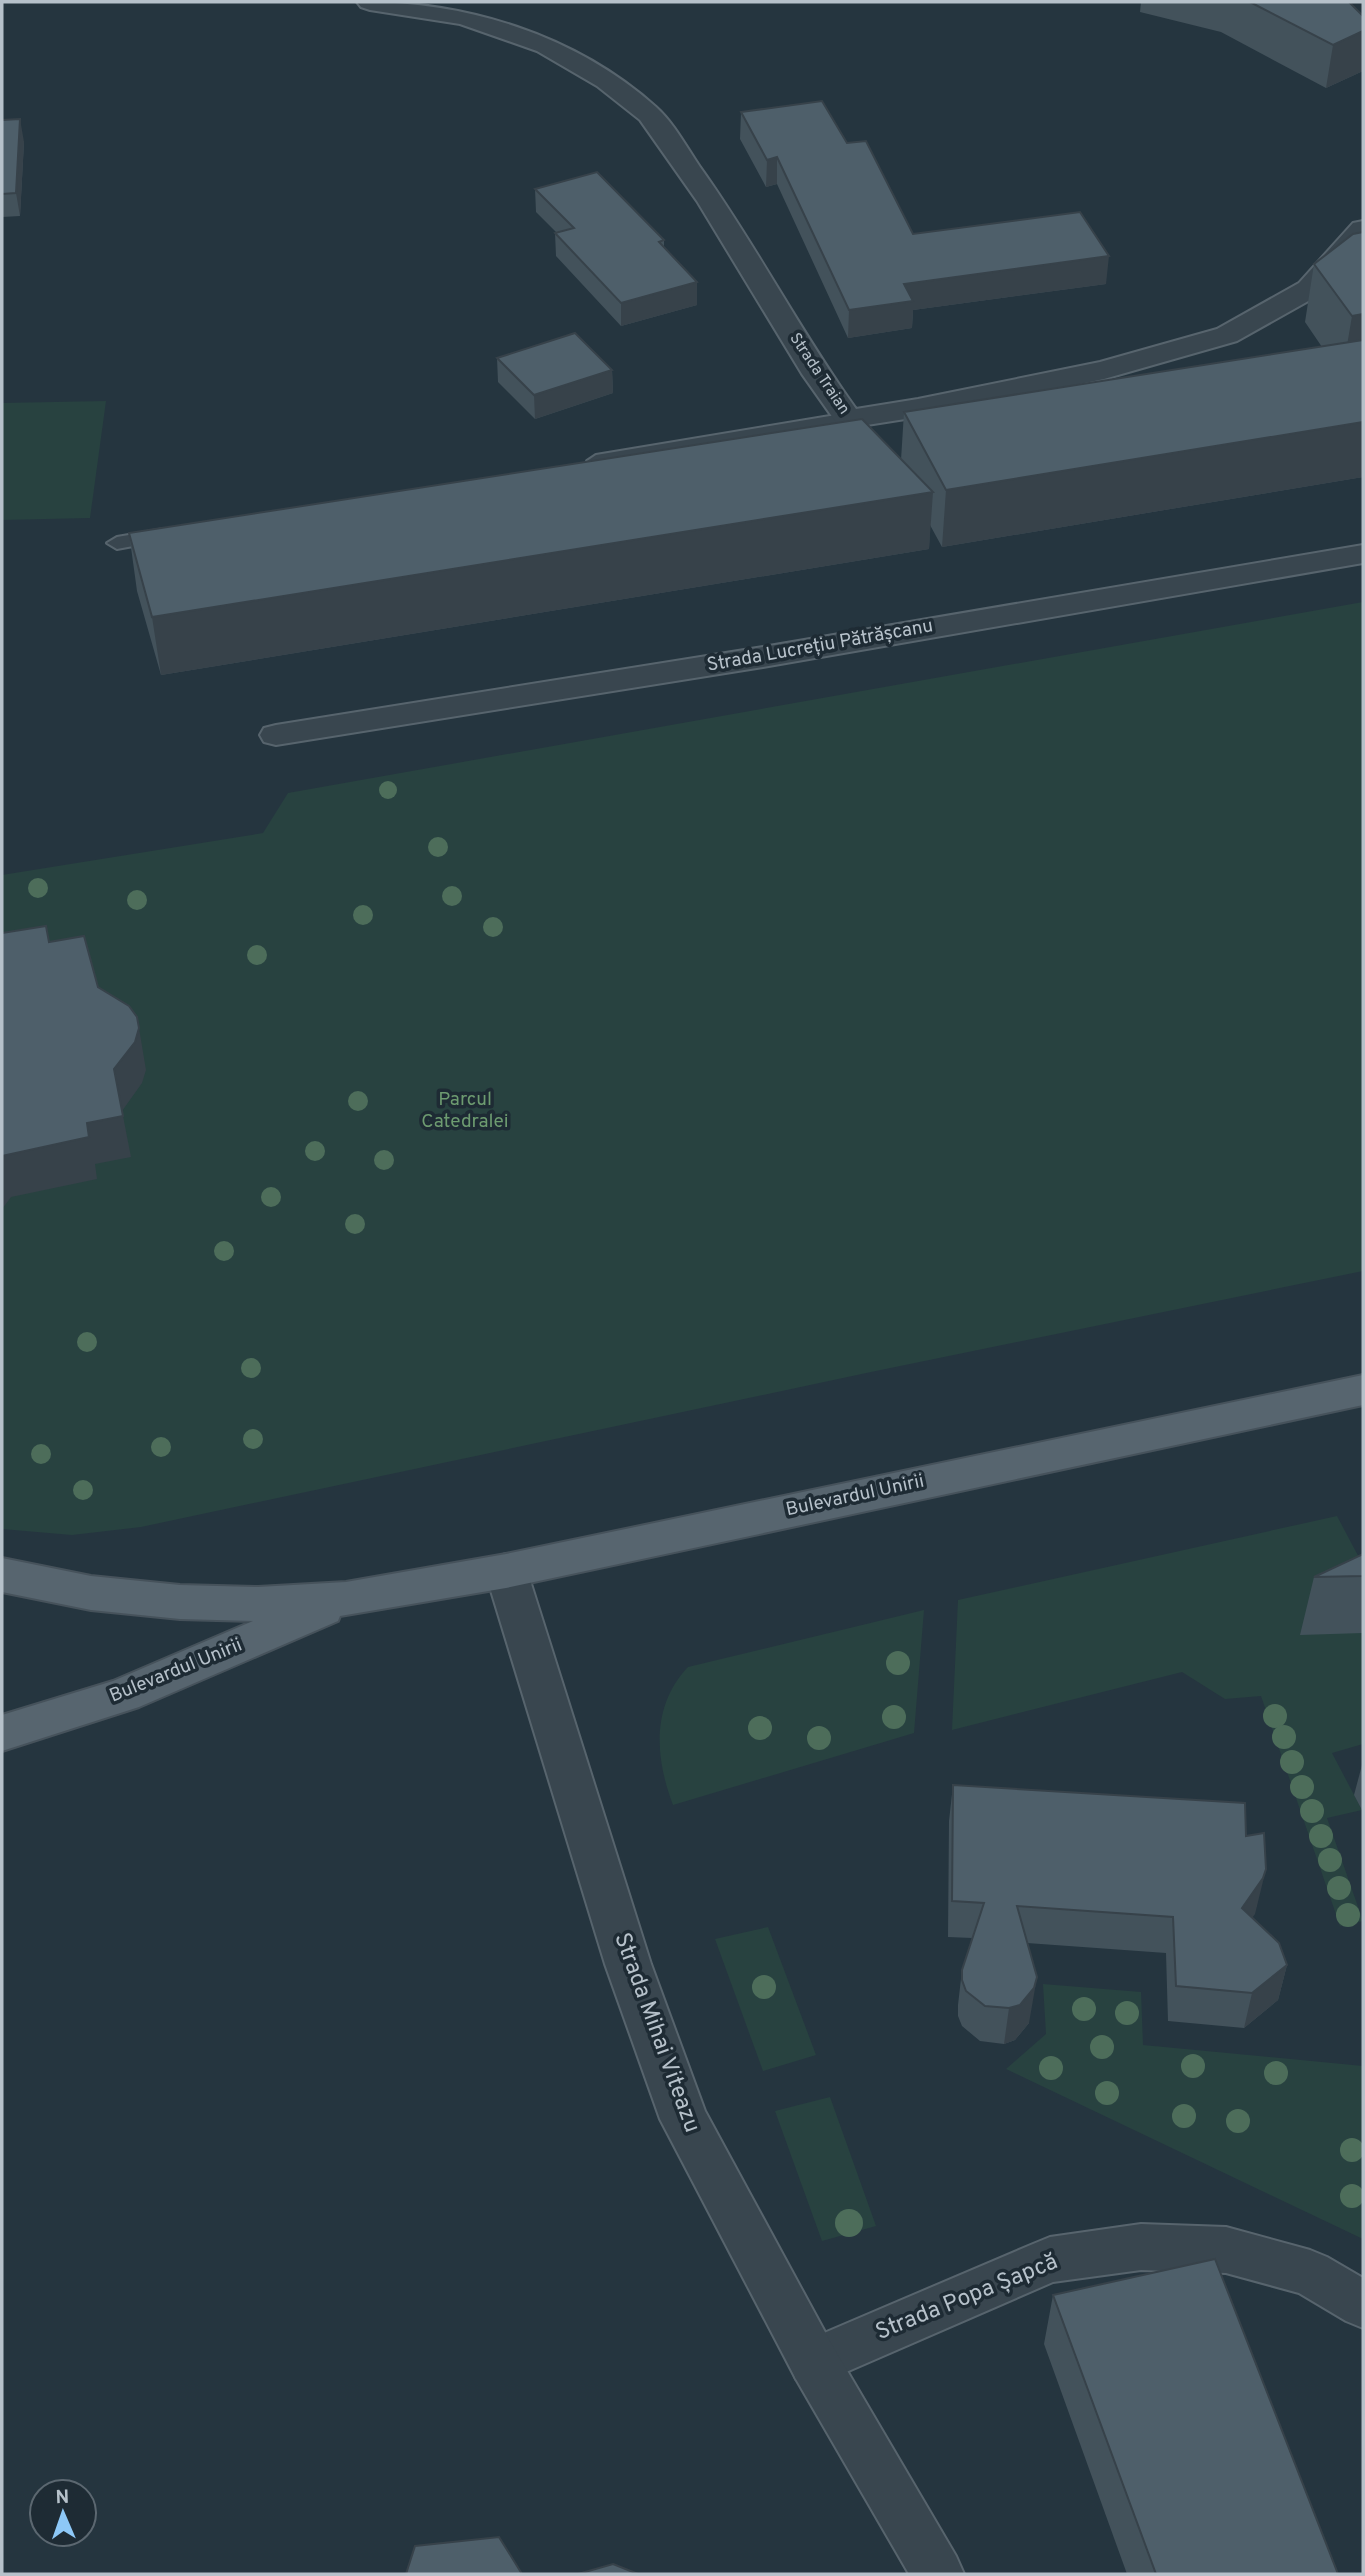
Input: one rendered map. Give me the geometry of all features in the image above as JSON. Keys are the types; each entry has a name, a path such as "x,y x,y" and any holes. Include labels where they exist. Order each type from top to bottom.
{"main road":[{"name":"Bulevardul Unirii","path":"2,1575 91,1593 180,1602 258,1604 346,1600 506,1571 1363,1390"},
{"name":"Bulevardul Unirii","path":"2,1733 124,1695 346,1600"}],"street":[{"name":"Strada Traian","path":"370,2 470,9 546,46 607,81 649,114 710,200 816,374 848,419 918,408 1104,370 1227,335 1309,289 1363,229"},
{"name":"Strada Lucrețiu Pătrășcanu","path":"276,735 763,657 1363,554"},
{"name":"Strada Mihai Viteazu","path":"506,1571 628,1964 684,2119 814,2362 938,2574"},
{"name":"Strada Popa Șapcă","path":"814,2362 1050,2260 1141,2247 1226,2250 1310,2273 1363,2305"}],"lane":[{"path":"578,464 848,419"},
{"path":"117,543 185,531"}],"green space":[{"path":"106,401 90,518 2,520 2,403"},
{"name":"Parcul Catedralei","path":"1363,602 1363,1271 141,1527 72,1535 2,1529 2,875 263,833 288,793"},
{"path":"1337,1516 1363,1565 1363,1744 1332,1753 1362,1810 1327,1818 1363,1921 1340,1926 1261,1696 1225,1699 1182,1672 952,1730 958,1600"},
{"path":"924,1610 914,1733 673,1805 663,1769 660,1733 668,1698 688,1667"},
{"path":"768,1927 816,2055 763,2071 715,1939"},
{"path":"1043,1984 1141,1992 1143,2045 1363,2066 1363,2239 1006,2069 1046,2034"},
{"path":"830,2097 876,2226 822,2241 775,2111"}],"building":[{"path":"1250,2 1349,2 1363,16 1363,31 1333,45"},
{"path":"822,101 847,143 866,141 913,234 1080,212 1109,256 904,284 913,301 849,310 777,157 767,160 741,112"},
{"path":"20,119 16,193 2,194 2,120"},
{"path":"597,172 664,240 659,242 697,282 621,303 555,233 574,228 535,189"},
{"path":"1363,232 1363,314 1352,316 1314,264 1353,234"},
{"path":"575,333 612,370 534,395 497,358"},
{"path":"1363,340 1363,422 946,490 904,412"},
{"path":"862,419 933,492 152,617 129,533"},
{"path":"46,926 49,942 84,936 98,987 129,1006 137,1017 139,1028 135,1042 114,1069 123,1116 87,1123 89,1137 2,1156 2,933"},
{"path":"1363,1554 1363,1576 1314,1577"},
{"path":"953,1785 1245,1803 1246,1836 1264,1833 1266,1869 1263,1878 1242,1908 1279,1943 1287,1965 1252,1993 1176,1986 1173,1917 1017,1906 1037,1977 1034,1988 1020,2005 1009,2008 985,2006 966,1991 962,1980 962,1970 984,1903 952,1901"},
{"path":"1215,2259 1338,2574 1156,2574 1053,2295"},
{"path":"499,2537 522,2574 406,2574 415,2546"},
{"path":"613,2564 638,2574 578,2574"}]}
